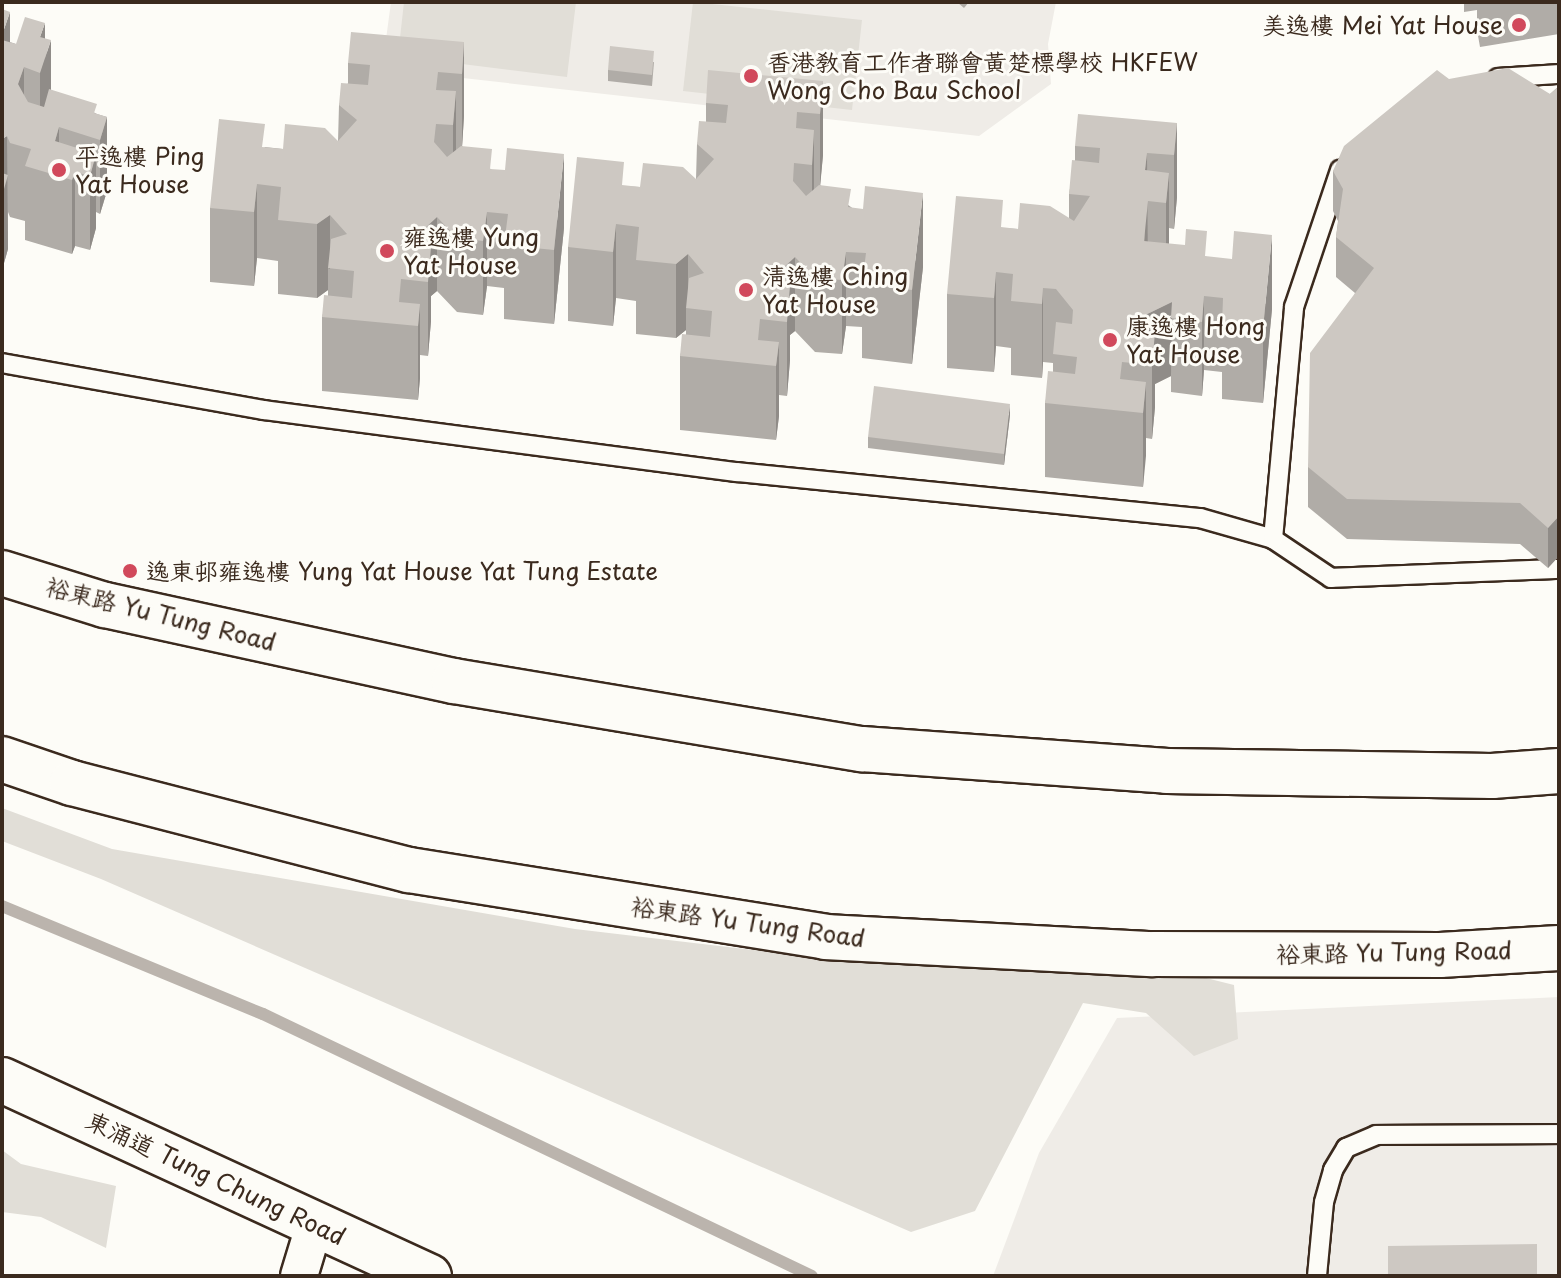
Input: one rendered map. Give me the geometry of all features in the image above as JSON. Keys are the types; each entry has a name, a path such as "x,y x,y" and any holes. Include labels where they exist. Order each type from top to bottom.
{"main road":[{"name":"裕東路 Yu Tung Road","path":"2,573 105,605 454,681 862,749 1167,771 1492,776 1559,771"},
{"name":"裕東路 Yu Tung Road","path":"2,759 72,783 409,870 825,937 1153,954 1440,955 1559,948"},
{"name":"東涌道 Tung Chung Road","path":"2,1080 429,1276"}],"street":[{"path":"299,1276 315,1223"}],"lane":[{"path":"1485,79 1559,74"},
{"path":"1273,539 1294,307 1344,160 1351,151"},
{"path":"2,363 279,412 737,472 1200,518 1273,539 1331,578 1559,569"},
{"path":"1317,1276 1324,1202 1333,1170 1346,1148 1376,1135 1559,1134"}],"shaded area":[{"name":"香港教育工作者聯會黃楚標學校 HKFEW Wong Cho Bau School","path":"391,2 1056,2 1048,44 1051,84 979,136 382,69"},
{"path":"404,2 576,2 567,77 398,56"},
{"path":"693,2 862,20 852,110 683,91"},
{"path":"2,808 112,849 575,929 865,963 1005,957 1154,965 1234,985 1238,1039 1194,1056 1146,1013 1083,1003 975,1211 911,1232 101,879 2,841"},
{"path":"1559,997 1559,1276 993,1276 1039,1153 1117,1018"},
{"path":"2,1150 21,1164 116,1186 106,1248 41,1217 2,1212"}],"building":[{"path":"2,9 10,12 2,35"},
{"path":"25,17 45,23 40,37 51,40 40,73 24,67 18,84 28,102 44,107 49,89 97,104 94,113 107,117 100,140 59,127 55,141 96,154 90,176 75,172 72,180 25,166 31,149 10,143 7,136 2,139 2,40 16,44"},
{"path":"351,32 464,42 462,74 438,72 436,90 456,91 453,125 436,124 434,142 447,157 461,146 492,149 490,169 505,170 507,148 564,154 554,250 504,245 508,214 487,212 483,241 457,238 437,217 424,229 431,247 428,282 401,279 399,302 420,304 418,326 322,317 324,295 352,298 354,271 328,268 331,239 347,234 330,215 317,224 278,220 281,187 257,184 254,212 210,208 219,119 265,124 262,147 283,149 285,124 325,128 338,141 357,120 339,105 341,83 368,85 370,65 348,63"},
{"path":"610,46 654,51 652,75 608,70"},
{"path":"1508,68 1550,94 1559,86 1559,516 1548,528 1520,503 1347,499 1308,467 1310,353 1374,268 1336,237 1343,189 1333,171 1344,146 1437,70 1449,79"},
{"path":"708,70 823,81 820,114 797,112 796,128 814,130 812,165 794,163 793,181 806,196 819,185 851,189 848,207 863,209 865,186 923,193 912,290 862,284 866,253 846,252 842,280 815,278 795,257 783,268 790,286 787,322 760,319 758,340 779,342 776,366 680,356 682,334 710,337 712,311 686,308 689,278 704,273 688,254 676,264 636,260 639,227 616,224 613,252 568,247 577,157 624,162 622,185 640,187 643,163 683,167 696,179 714,159 697,144 699,121 726,123 728,105 706,103"},
{"path":"1078,114 1177,123 1174,155 1147,153 1145,170 1169,173 1166,203 1148,201 1144,241 1185,245 1186,229 1207,231 1205,256 1232,259 1234,231 1272,235 1263,329 1222,325 1223,298 1204,296 1202,322 1171,318 1172,302 1137,319 1136,330 1155,333 1152,365 1122,362 1120,379 1146,382 1143,413 1045,403 1048,371 1075,374 1077,357 1053,354 1056,322 1072,324 1073,310 1056,289 1043,288 1042,304 1011,301 1013,274 996,272 994,298 947,294 956,196 1003,200 1001,227 1018,229 1020,203 1050,206 1074,221 1090,196 1069,194 1072,160 1099,163 1100,148 1075,146"},
{"path":"2,173 8,175 2,196"},
{"path":"874,386 1010,404 1004,454 868,437"},
{"path":"1537,1244 1537,1276 1388,1276 1388,1246"}],"waterway":[{"path":"2,906 263,1014 812,1276"}],"place":[{"name":"美逸樓 Mei Yat House","path":"1519,25"},
{"name":"香港教育工作者聯會黃楚標學校 HKFEW Wong Cho Bau School","path":"751,76"},
{"name":"平逸樓 Ping Yat House","path":"59,170"},
{"name":"雍逸樓 Yung Yat House","path":"387,251"},
{"name":"清逸樓 Ching Yat House","path":"746,290"},
{"name":"康逸樓 Hong Yat House","path":"1110,340"},
{"name":"逸東邨雍逸樓 Yung Yat House Yat Tung Estate","path":"130,571"}]}
